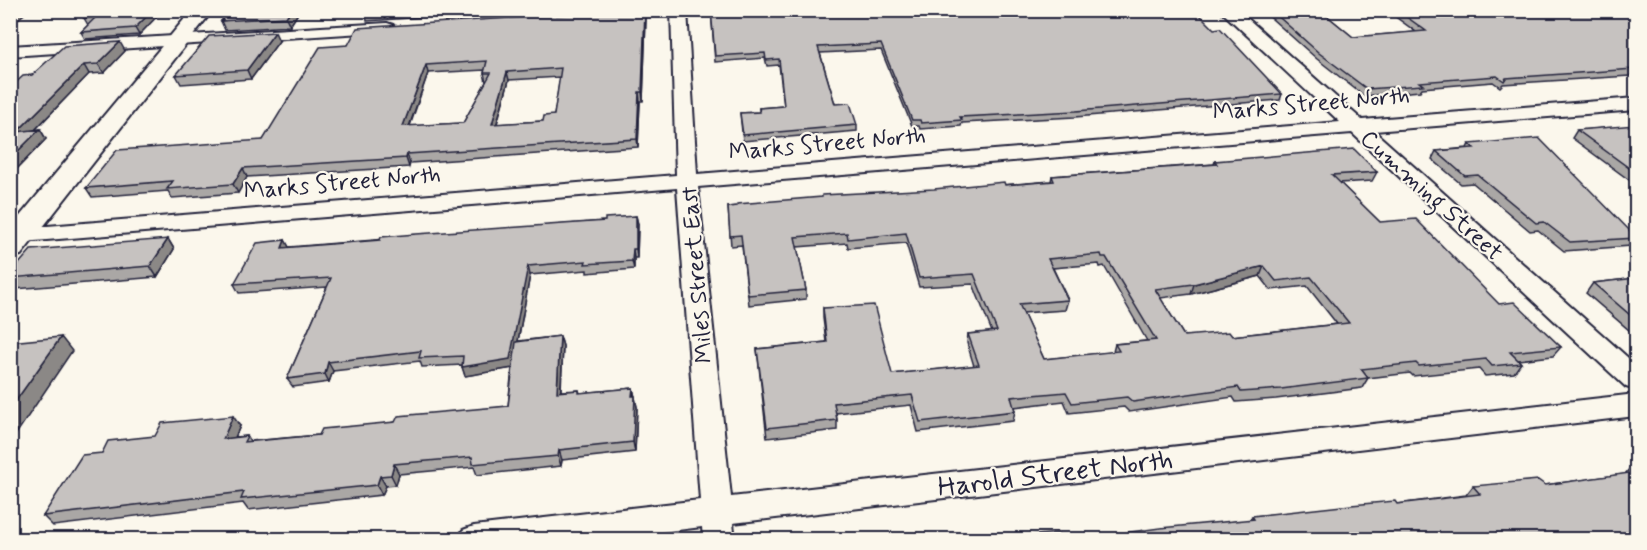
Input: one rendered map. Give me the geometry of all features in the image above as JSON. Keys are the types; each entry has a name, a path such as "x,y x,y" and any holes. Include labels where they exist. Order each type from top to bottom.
{"street":[{"path":"14,240 203,10"},
{"path":"593,14 653,10"},
{"name":"Miles Street East","path":"679,10 687,181 719,525"},
{"name":"Cumming Street","path":"1228,10 1636,380"},
{"path":"10,51 403,27"},
{"name":"Marks Street North","path":"14,240 687,181 1636,104"},
{"name":"Harold Street North","path":"474,540 719,525 1636,405"}],"building":[{"path":"10,10 21,10 10,19"},
{"path":"92,10 153,10 135,28 81,32 96,17 84,18"},
{"path":"230,10 291,10 286,17 221,21"},
{"path":"369,10 455,10 366,16"},
{"path":"645,10 642,92 639,92 637,139 407,154 406,158 243,168 233,184 167,189 173,181 86,188 117,150 263,140 320,47 348,45 357,28","holes":["487,61 484,73 491,73 463,123 403,126 426,65","561,68 554,115 544,116 543,121 492,124 507,72"]},
{"path":"711,10 898,10 898,12 919,10 1195,10 1214,29 1220,28 1282,94 1076,111 960,117 962,120 921,123 920,120 912,120 881,44 818,47 835,104 850,103 857,125 743,135 740,113 760,112 759,108 784,106 779,59 766,60 765,53 715,56"},
{"path":"1271,10 1320,10 1353,37 1426,31 1397,10 1636,10 1636,71 1634,69 1506,78 1504,81 1497,76 1367,89 1319,53"},
{"path":"275,32 247,70 176,75 209,36"},
{"path":"120,42 98,64 84,65 17,132 40,129 10,159 10,88 23,76 32,75 64,46"},
{"path":"1635,125 1636,173 1577,130"},
{"path":"1539,138 1636,238 1570,242 1544,222 1536,223 1478,175 1465,176 1436,151 1474,148 1469,144"},
{"path":"1354,149 1377,172 1332,175 1380,222 1416,219 1499,304 1514,302 1561,347 1510,352 1521,363 1492,366 1486,359 1419,366 1416,363 1361,369 1368,378 1281,389 1241,392 1238,387 1133,402 1127,397 1072,403 1066,392 1011,397 1015,411 920,422 912,395 834,403 837,420 767,428 757,349 827,342 823,308 874,305 892,374 979,365 968,334 997,331 974,274 919,278 906,233 848,239 847,233 795,237 806,290 748,295 741,235 730,236 728,207 737,206 737,204 822,197 822,195 934,189 1004,182 1005,185 1054,181 1052,176 1217,164 1215,161","holes":["1101,254 1102,257 1106,257 1156,340 1115,344 1119,351 1044,359 1019,304 1068,300 1048,259","1264,266 1276,281 1311,277 1349,323 1232,336 1229,332 1184,336 1155,289 1194,284"]},
{"path":"636,216 636,249 633,249 632,261 585,264 586,261 528,266 510,359 462,367 463,356 419,358 421,351 328,362 325,374 287,379 331,278 234,284 257,243 285,240 282,248 380,240 381,237 416,234 605,221 605,218"},
{"path":"168,239 150,266 10,278 10,274 31,250"},
{"path":"1636,278 1636,320 1593,283"},
{"path":"560,336 557,392 579,390 579,393 633,388 632,396 635,396 633,442 559,450 558,456 473,464 472,457 394,464 391,475 380,476 377,485 241,499 244,492 43,516 82,455 102,453 108,441 155,436 162,423 233,416 223,439 247,436 244,442 319,435 322,429 395,422 398,416 508,406 516,342"},
{"path":"61,337 10,409 10,342"},
{"path":"1636,472 1636,540 1071,540 1254,519 1252,516 1395,501 1397,504 1480,494 1473,486 1538,480 1545,485"},
{"path":"1058,533 1061,540 993,540 1004,538"}]}
